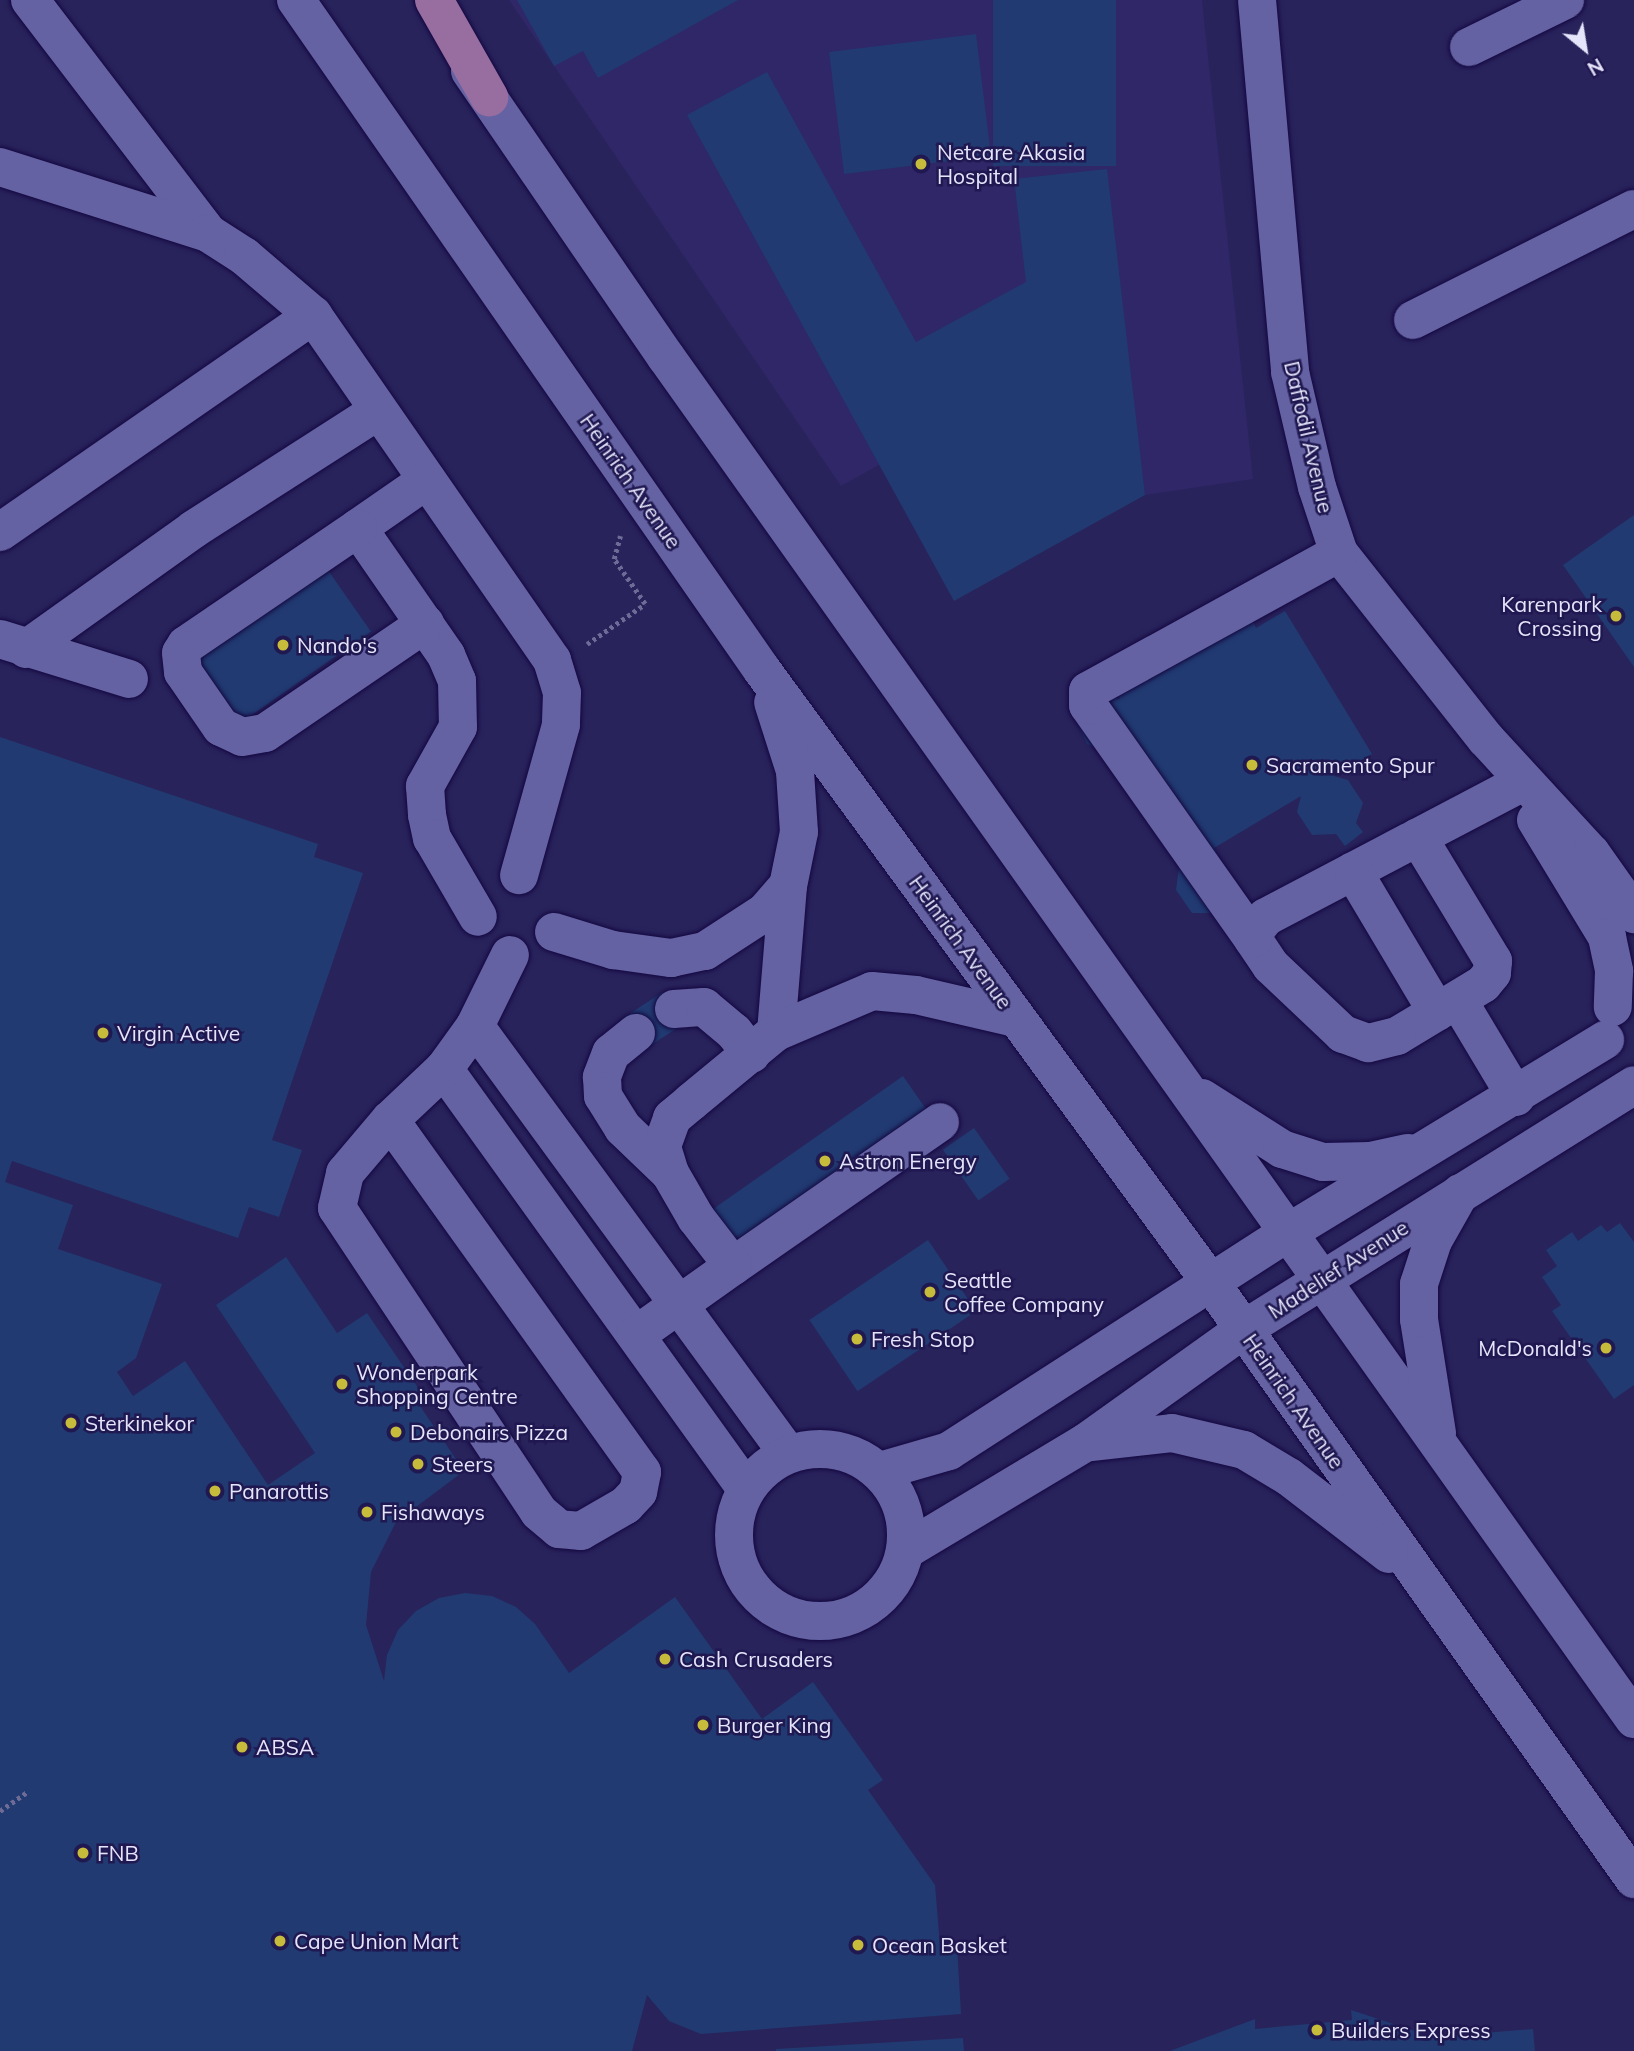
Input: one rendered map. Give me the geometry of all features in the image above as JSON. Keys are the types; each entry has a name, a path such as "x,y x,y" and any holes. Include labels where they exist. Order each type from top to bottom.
{"main road":[{"path":"434,0 489,97"}],"street":[{"path":"30,0 208,233"},
{"name":"Heinrich Avenue","path":"296,0 762,670 1211,1283 1634,1878"},
{"path":"418,0 489,97 666,357 1634,1718"},
{"name":"Daffodil Avenue","path":"1257,0 1290,372 1317,487 1339,553 1486,739 1591,853 1634,914"},
{"path":"1469,47 1565,0"},
{"path":"0,167 208,233 244,256 313,315 552,660 562,693 561,725 519,875"},
{"path":"1413,320 1634,209"},
{"path":"0,532 313,315"},
{"path":"13,644 378,411"},
{"path":"425,624 265,733 254,737 231,734 213,716 183,672 181,653 186,645 427,480"},
{"path":"358,528 446,655 460,703 458,727 425,786 432,838 478,917"},
{"path":"1339,553 1087,691 1088,705 1270,966 1343,1034 1368,1043 1397,1035 1483,984 1492,973 1493,961 1418,837"},
{"path":"13,644 129,679"},
{"path":"762,670 795,771 800,807 764,1043"},
{"name":"Daffodil Avenue","path":"1486,739 1607,937 1614,971 1617,1012 1615,1066 1634,1084"},
{"path":"1253,939 1266,917 1514,786"},
{"path":"1353,871 1516,1097"},
{"path":"554,932 613,950 671,958 705,951 732,935 765,912 788,886"},
{"path":"390,1120 642,1472 638,1492 626,1506 581,1531 559,1529 539,1512 337,1208 345,1173 390,1120 444,1069 475,1026 510,955"},
{"path":"670,1173 662,1146 672,1118 764,1043 872,991 916,995 1016,1018"},
{"path":"674,1009 704,1007 734,1032 764,1043"},
{"path":"880,1471 949,1451 1289,1232 1438,1146 1516,1097 1617,1012"},
{"path":"475,1026 788,1454"},
{"path":"636,1033 611,1054 602,1077 603,1096 623,1128 670,1173 714,1245 733,1266"},
{"path":"444,1069 746,1489"},
{"name":"Madelief Avenue","path":"906,1550 1085,1443 1244,1329 1463,1188 1634,1084"},
{"path":"1188,1090 1282,1149 1323,1162 1370,1161 1438,1146"},
{"path":"636,1335 940,1122"},
{"path":"1438,1441 1419,1319 1419,1284 1433,1241 1463,1188"},
{"path":"1085,1443 1172,1433 1244,1450 1289,1477 1421,1579"},
{"path":"815,1448 839,1450 880,1471 897,1494 906,1521 906,1550 899,1576 877,1600 853,1615 824,1622 796,1619 771,1607 751,1590 738,1566 732,1539 735,1513 746,1489 765,1468 788,1454 815,1448"}],"path":[{"path":"587,644 645,604 614,559 633,484"},
{"path":"0,1811 27,1792"}],"shaded area":[{"name":"Netcare Akasia Hospital","path":"509,0 1202,0 1253,479 1145,495 1124,329 841,486"}],"building":[{"path":"517,0 738,0 598,78 583,51 554,66"},
{"path":"993,0 1116,0 1116,166 993,166"},
{"path":"976,34 991,156 844,174 829,52"},
{"path":"767,72 916,342 1026,282 1014,179 1107,169 1145,495 954,601 687,115"},
{"name":"Karenpark Crossing","path":"1634,515 1634,667 1563,565"},
{"name":"Nando's","path":"325,566 371,632 241,722 196,657"},
{"name":"Sacramento Spur","path":"1285,611 1372,754 1334,776 1348,780 1363,803 1356,823 1363,832 1345,846 1336,834 1312,835 1297,812 1301,796 1214,848 1230,877 1211,913 1192,913 1176,890 1179,867 1107,752 1087,744 1078,725 1080,703 1100,694 1120,699 1112,686 1250,616 1256,628"},
{"name":"Wonderpark Shopping Centre","path":"0,737 318,844 314,857 363,873 272,1140 302,1150 279,1217 249,1207 238,1238 12,1161 5,1182 73,1205 58,1249 162,1284 136,1358 117,1372 133,1396 185,1361 268,1485 315,1453 216,1305 286,1257 337,1333 367,1313 425,1398 418,1403 464,1471 396,1522 371,1572 366,1625 384,1681 387,1655 398,1630 416,1611 439,1598 465,1593 492,1596 516,1607 535,1624 569,1673 675,1597 762,1719 813,1682 883,1780 868,1790 935,1885 940,1946 957,1945 961,2014 701,2034 669,2021 647,1995 632,2051 0,2051"},
{"path":"663,992 684,1024 646,1048 625,1017"},
{"path":"903,1076 931,1116 737,1252 709,1212"},
{"path":"974,1128 1010,1179 978,1201 943,1150"},
{"name":"McDonald's","path":"1620,1223 1634,1242 1634,1385 1614,1399 1552,1311 1561,1305 1542,1277 1557,1266 1546,1250 1572,1232 1578,1241 1601,1225 1607,1232"},
{"path":"928,1240 976,1311 858,1391 809,1320"},
{"name":"Builders Express","path":"1351,2010 1433,2037 1533,2029 1535,2051 1170,2051 1255,2019 1255,2029 1352,2020"},
{"path":"963,2038 964,2051 776,2051 776,2049"}],"place":[{"name":"Netcare Akasia Hospital","path":"921,164"},
{"name":"Karenpark Crossing","path":"1616,616"},
{"name":"Nando's","path":"283,645"},
{"name":"Sacramento Spur","path":"1252,765"},
{"name":"Virgin Active","path":"103,1033"},
{"name":"Astron Energy","path":"825,1161"},
{"name":"Seattle Coffee Company","path":"930,1292"},
{"name":"Fresh Stop","path":"857,1339"},
{"name":"McDonald's","path":"1606,1348"},
{"name":"Wonderpark Shopping Centre","path":"342,1384"},
{"name":"Sterkinekor","path":"71,1423"},
{"name":"Debonairs Pizza","path":"396,1432"},
{"name":"Steers","path":"418,1464"},
{"name":"Panarottis","path":"215,1491"},
{"name":"Fishaways","path":"367,1512"},
{"name":"Cash Crusaders","path":"665,1659"},
{"name":"Burger King","path":"703,1725"},
{"name":"ABSA","path":"242,1747"},
{"name":"FNB","path":"83,1853"},
{"name":"Cape Union Mart","path":"280,1941"},
{"name":"Ocean Basket","path":"858,1945"},
{"name":"Builders Express","path":"1317,2030"}]}
